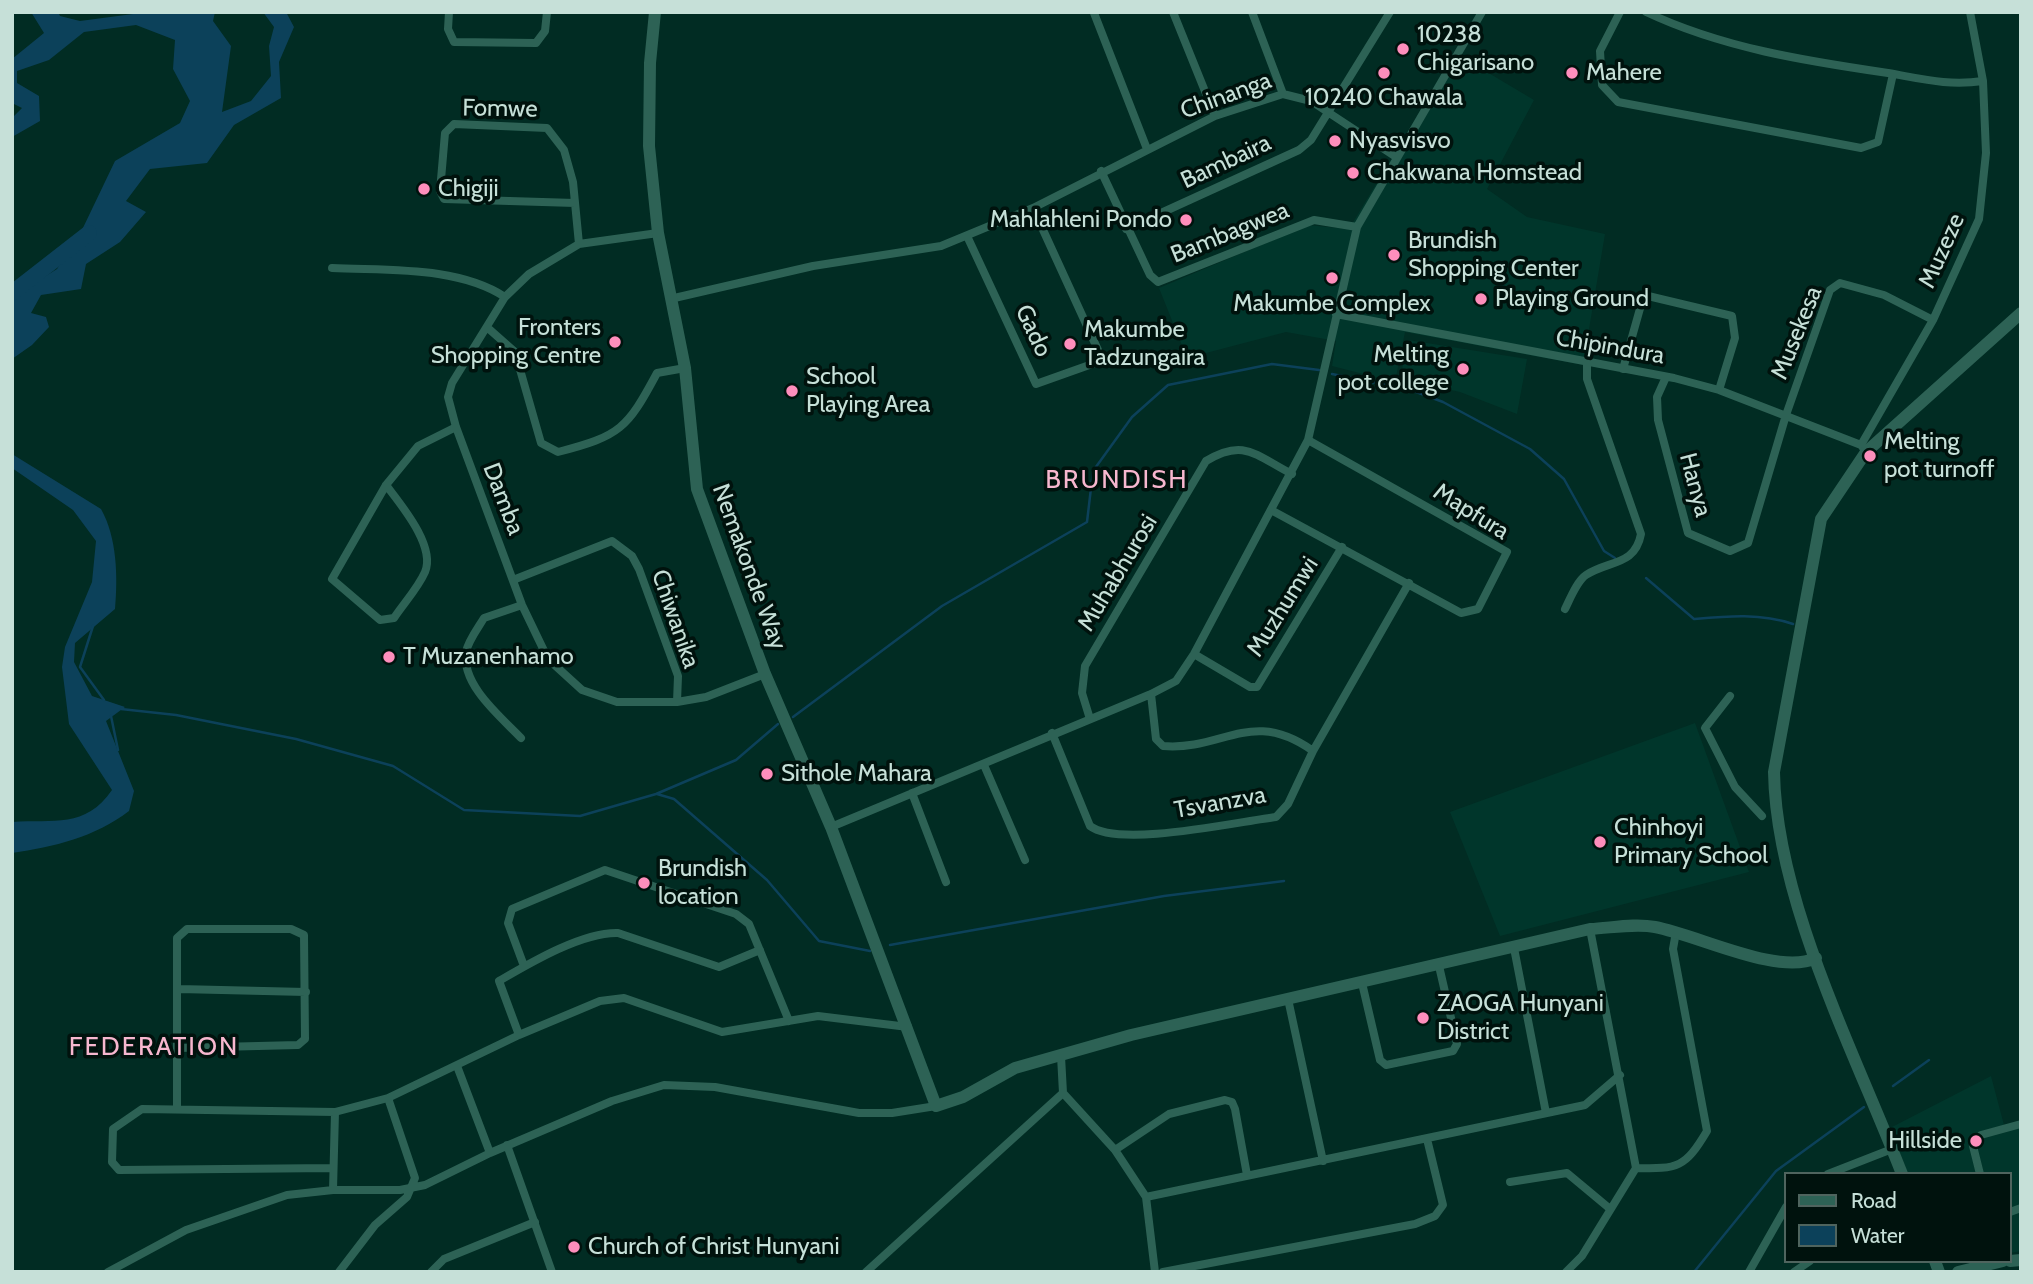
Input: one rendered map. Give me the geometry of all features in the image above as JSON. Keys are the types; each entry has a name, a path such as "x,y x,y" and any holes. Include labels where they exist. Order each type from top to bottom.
{"street":[{"path":"449,12 448,29 454,42 536,43 545,31 547,12"},
{"name":"Nemakonde Way","path":"654,12 649,146 658,233 685,368 697,489 765,674 831,827 936,1106"},
{"path":"1173,12 1215,116"},
{"path":"1252,12 1283,94"},
{"name":"Bambaira","path":"1126,229 1299,150 1311,140 1390,12"},
{"path":"831,827 984,765 1176,681 1194,654 1308,440 1357,227 1482,12"},
{"path":"1620,12 1600,51 1602,85 1618,103 1861,148 1878,142 1893,74"},
{"path":"1646,12 1680,28 1795,59 1957,85 1983,81"},
{"name":"Muzeze","path":"1864,448 1933,320 1979,219 1986,153 1983,81 1970,12"},
{"path":"1094,13 1146,149"},
{"name":"Chinanga","path":"670,299 813,266 941,246 1033,208 1101,171 1215,116 1283,94 1311,101 1396,157"},
{"name":"Fomwe","path":"575,203 444,199 440,191 445,133 454,124 547,128 564,150 575,203 579,244"},
{"name":"Bambagwea","path":"1101,171 1126,229 1150,275 1158,282 1314,220 1357,227"},
{"name":"Gado","path":"967,236 1036,384 1095,363 1098,350 1033,208"},
{"name":"Damba","path":"658,233 579,244 529,274 506,298 489,329 452,383 448,397 456,427 522,606 548,659 582,690 617,702 677,702 706,697 765,674"},
{"path":"332,268 423,273 484,283 506,298"},
{"name":"Musekesa","path":"1786,415 1830,290 1840,283 1884,295 1933,320"},
{"path":"1623,369 1641,305 1648,296 1732,316 1735,338 1720,390"},
{"path":"1901,1172 1816,958 1786,865 1775,813 1774,772 1821,519 1864,448 2021,313"},
{"name":"Chipindura","path":"1336,314 1666,377 1720,390 1864,448"},
{"path":"489,329 515,352 541,443 558,452 600,441 622,427 634,415 657,373 685,368"},
{"path":"1565,609 1585,576 1626,560 1639,547 1641,534 1587,379 1587,363"},
{"name":"Hanya","path":"1666,377 1657,397 1658,420 1688,533 1730,551 1748,543 1786,415"},
{"path":"386,485 412,519 426,550 426,570 394,618 380,620 332,579 386,485 418,446 456,427"},
{"name":"Mapfura","path":"1271,510 1461,613 1478,609 1507,552 1308,440"},
{"name":"Muhabhurosi","path":"1090,719 1082,693 1085,666 1206,461 1227,448 1246,450 1292,474"},
{"name":"Chiwanika","path":"513,580 612,541 632,556 639,569 678,676 677,702"},
{"name":"Muzhumwi","path":"1194,654 1250,687 1257,687 1342,547"},
{"name":"Tsvanzva","path":"1052,733 1090,826 1100,833 1128,836 1276,817 1288,804 1313,751 1409,583"},
{"path":"521,738 482,697 466,667 466,649 484,618 522,606"},
{"path":"1151,694 1156,738 1163,746 1181,747 1256,729 1297,740 1313,751"},
{"path":"1730,696 1705,728 1735,788 1762,816"},
{"path":"984,765 1025,860"},
{"path":"912,793 946,882"},
{"path":"524,966 508,923 512,909 605,870 736,914 750,924 789,1021"},
{"path":"339,1272 375,1225 413,1189 507,1145 612,1101 664,1085 715,1087 859,1113 892,1113 936,1106 963,1097 1015,1068 1131,1035 1590,929 1651,926 1776,961 1803,964 1816,958"},
{"path":"177,1108 177,938 187,929 291,929 304,935 305,1039 298,1045 178,1048"},
{"path":"1566,1272 1582,1256 1636,1168 1590,929"},
{"path":"519,1035 499,981 524,966 601,932 618,933 719,967 760,950"},
{"path":"1636,1168 1667,1169 1691,1158 1707,1131 1673,949 1676,932"},
{"path":"1514,948 1546,1113"},
{"path":"1362,983 1380,1060 1386,1065 1453,1051 1457,1044 1439,966"},
{"path":"179,989 306,992"},
{"path":"333,1168 119,1170 112,1161 113,1129 142,1109 335,1112 388,1098 519,1035 600,1001 624,998 722,1032 818,1016 908,1027"},
{"path":"1289,999 1323,1161"},
{"path":"1061,1056 1063,1093 1115,1150 1146,1197 1154,1272"},
{"path":"457,1066 490,1153"},
{"path":"1146,1197 1585,1105 1620,1075"},
{"path":"866,1272 1063,1093"},
{"path":"388,1098 415,1178 413,1189"},
{"path":"1115,1150 1169,1114 1224,1100 1232,1102 1235,1109 1247,1175"},
{"path":"333,1190 335,1112"},
{"path":"1980,1172 1973,1146 1981,1135 2021,1124"},
{"path":"1163,1272 1415,1224 1435,1216 1443,1205 1427,1139"},
{"path":"507,1145 552,1272"},
{"path":"1835,1172 1892,1149"},
{"path":"1510,1182 1567,1173 1609,1208"},
{"path":"108,1272 186,1230 286,1195 333,1190 413,1189"},
{"path":"1749,1272 1784,1211"},
{"path":"431,1272 444,1259 535,1222"},
{"path":"1958,1272 1995,1263"}],"shaded area":[{"path":"1455,53 1534,100 1487,189 1527,217 1605,234 1583,365 1405,332 1395,382 1332,366 1336,341 1286,332 1187,358 1159,288 1308,225 1349,229"},
{"name":"Melting pot college","path":"1408,340 1527,359 1517,414 1460,392 1400,379"},
{"name":"Chinhoyi Primary School","path":"1695,723 1749,872 1500,936 1450,812"},
{"path":"1991,1076 2004,1125 2021,1121 2021,1251 2012,1253 2012,1172 1907,1172 1890,1128"}],"water":[{"path":"31,12 58,12 60,16 80,21 148,12 215,12 213,21 231,46 222,112 251,101 271,76 269,46 274,27 263,12 286,12 294,27 279,62 281,98 234,125 207,163 150,169 126,201 146,212 120,242 86,264 81,289 41,295 31,313 46,317 49,327 32,345 12,359 12,297 57,269 81,232 115,161 180,123 190,101 173,69 175,40 136,25 84,32 49,60 17,71 17,83 39,96 40,121 12,137 12,118 22,108 12,103 12,59 44,33"},
{"path":"12,454 101,509 106,520 115,558 115,609 75,643 74,662 92,696 125,707 106,721 134,791 129,811 102,828 59,844 12,853 12,822 68,820 91,811 112,790 69,724 62,667 65,647 92,582 96,541 73,510 12,468"}],"waterway":[{"path":"12,293 89,233"},
{"path":"793,717 942,606 1087,522 1093,471 1132,417 1168,385 1272,364 1319,370"},
{"path":"1332,374 1411,390 1443,402 1530,449 1564,479 1604,551 1615,558"},
{"path":"1646,578 1694,619 1757,617 1793,624"},
{"path":"93,626 80,667 104,700"},
{"path":"121,709 176,715 296,739 393,766 464,810 580,816 656,794 736,760 778,724"},
{"path":"111,716 118,750"},
{"path":"657,794 674,799 767,880 819,941 870,951"},
{"path":"890,945 1164,896 1284,881"},
{"path":"1893,1086 1929,1060"},
{"path":"1694,1272 1776,1171 1864,1107"}],"place":[{"name":"10238 Chigarisano","path":"1403,49"},
{"name":"10240 Chawala","path":"1384,73"},
{"name":"Mahere","path":"1572,73"},
{"name":"Nyasvisvo","path":"1335,141"},
{"name":"Chakwana Homstead","path":"1353,173"},
{"name":"Chigiji","path":"424,189"},
{"name":"Mahlahleni Pondo","path":"1186,220"},
{"name":"Brundish Shopping Center","path":"1394,255"},
{"name":"Makumbe Complex","path":"1332,278"},
{"name":"Playing Ground","path":"1481,299"},
{"name":"Fronters Shopping Centre","path":"615,342"},
{"name":"Makumbe Tadzungaira","path":"1070,344"},
{"name":"Melting pot college","path":"1463,369"},
{"name":"School Playing Area","path":"792,391"},
{"name":"Melting pot turnoff","path":"1870,456"},
{"name":"T Muzanenhamo","path":"389,657"},
{"name":"Sithole Mahara","path":"767,774"},
{"name":"Chinhoyi Primary School","path":"1600,842"},
{"name":"Brundish location","path":"644,883"},
{"name":"ZAOGA Hunyani District","path":"1423,1018"},
{"name":"Hillside","path":"1976,1141"},
{"name":"Church of Christ Hunyani","path":"574,1247"}],"district":[{"name":"BRUNDISH","path":"1117,480"},
{"name":"FEDERATION","path":"154,1047"}]}
